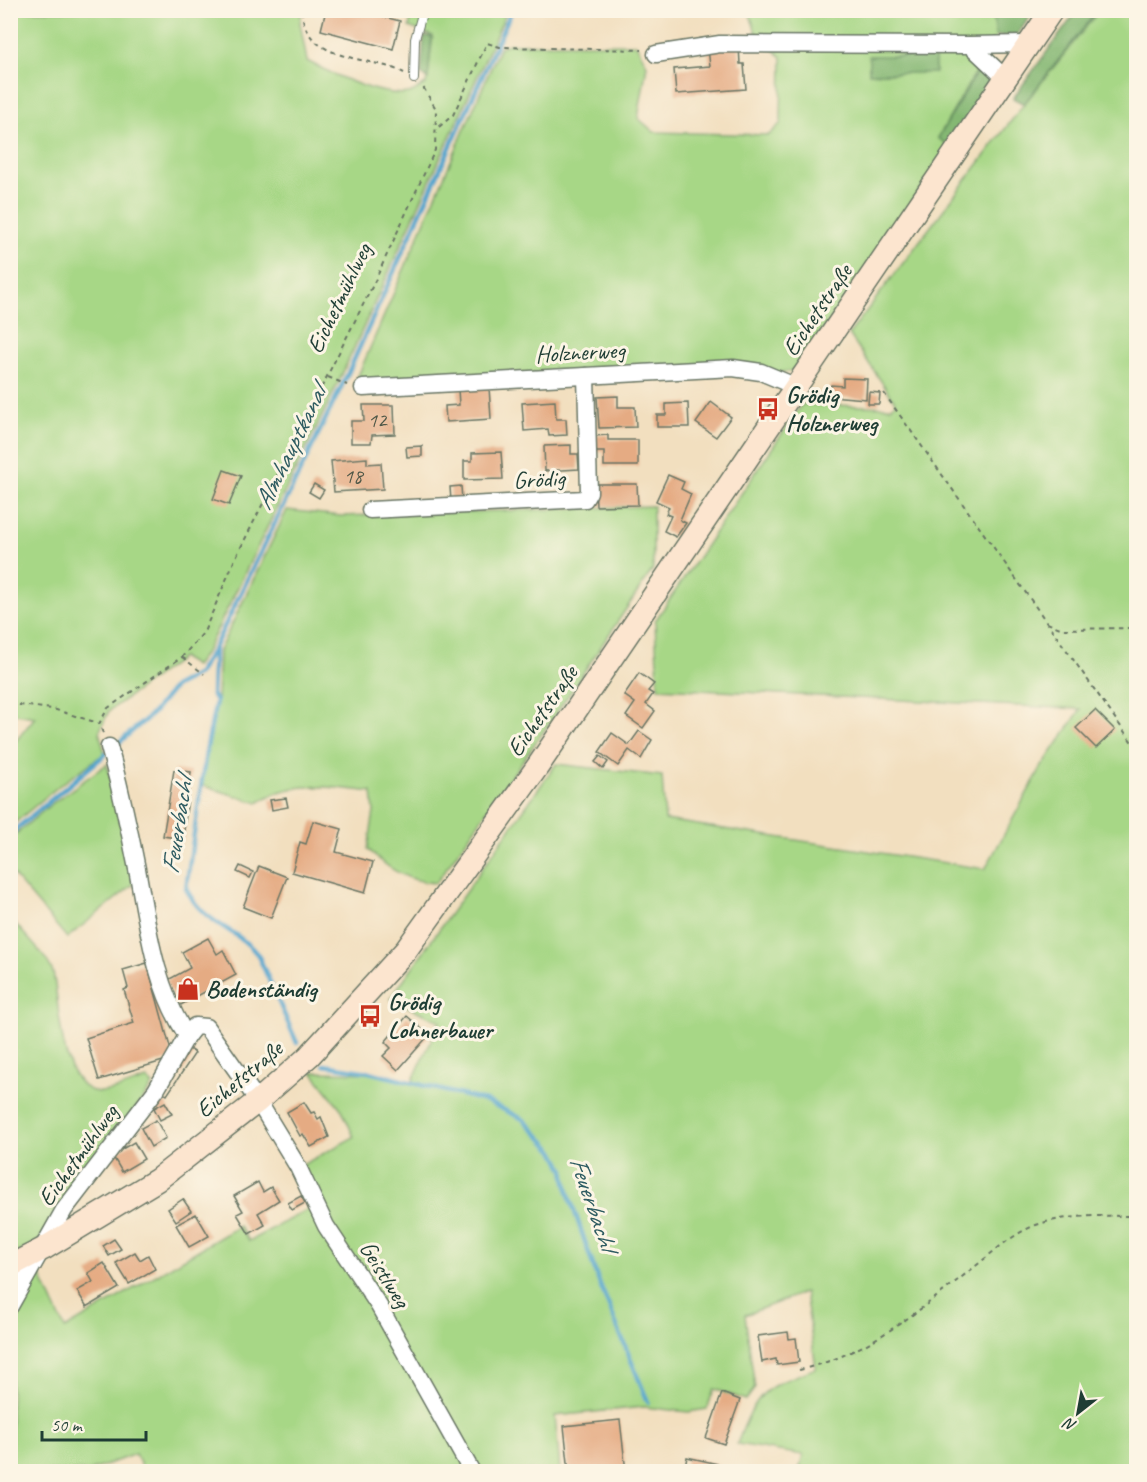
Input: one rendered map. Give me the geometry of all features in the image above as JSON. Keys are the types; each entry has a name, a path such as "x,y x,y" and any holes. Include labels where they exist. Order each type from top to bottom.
{"main road":[{"name":"Eichetstraße","path":"10,1266 43,1249 157,1180 258,1101 309,1056 406,950 495,828 1052,10"}],"street":[{"path":"656,54 720,44 1029,44"},
{"path":"970,45 1006,79"},
{"name":"Holznerweg","path":"359,388 734,368 760,372 797,387"},
{"name":"Grödig","path":"370,510 585,499 589,492 586,376"},
{"path":"110,752 137,869 153,958 175,1017 187,1036 195,1026 206,1027 258,1101"},
{"name":"Eichetmühlweg","path":"10,1306 64,1210 156,1090 187,1036"},
{"name":"Geistlweg","path":"258,1101 298,1167 326,1226 379,1306 472,1472"}],"lane":[{"path":"414,79 415,39 422,14"}],"path":[{"name":"Eichetmühlweg","path":"99,724 108,708 125,694 182,657 204,632 235,559 328,377 435,150 438,128 436,109 428,92 401,71 349,59 315,41 305,28 302,10"},
{"path":"438,128 453,115 485,45 635,48 656,54"},
{"path":"328,377 359,388"},
{"path":"884,393 1137,747"},
{"path":"1047,623 1063,629 1137,628"},
{"path":"182,657 204,674"},
{"path":"10,704 53,710 99,724 110,752"},
{"path":"799,1370 840,1358 892,1331 1002,1245 1035,1226 1076,1216 1137,1216"}],"green space":[{"path":"1009,10 1034,11 1017,35 996,36 993,14"},
{"path":"11,11 302,11 300,23 307,61 356,84 397,94 411,92 426,84 433,36 409,27 413,11 507,11 339,381 206,652 195,666 182,658 109,711 99,732 105,753 60,785 11,826 11,747 35,717 11,713"},
{"path":"749,11 1009,11 994,14 996,36 938,138 950,146 796,370 778,373 747,364 355,383 500,47 509,44 636,44 647,65 638,118 654,132 769,135 781,123 782,57 757,36"},
{"path":"1077,11 1097,11 1024,104 1013,98"},
{"path":"1099,11 1136,11 1136,1471 799,1471 803,1455 737,1444 751,1412 764,1393 773,1386 816,1368 805,1292 745,1315 755,1388 746,1400 714,1389 707,1409 688,1412 644,1407 555,1416 560,1471 145,1472 135,1454 90,1471 11,1472 11,1317 38,1270 65,1329 239,1226 249,1241 320,1203 302,1165 354,1137 342,1110 312,1072 374,1073 412,1082 440,1021 390,999 556,764 662,776 665,820 985,869 1041,768 1081,709 658,688 655,621 802,404 891,407 896,403 849,334 1024,104"},
{"path":"424,36 432,37 428,79 421,74"},
{"path":"869,56 935,56 935,73 869,73"},
{"path":"978,70 992,80 950,146 938,138"},
{"path":"653,506 653,569 555,715 436,883 416,880 399,873 383,863 368,849 374,812 372,792 328,787 298,788 284,790 258,803 201,785 217,703 219,651 287,510 341,516"},
{"path":"107,764 134,884 67,938 11,872 10,839 50,805"},
{"path":"10,918 41,952 53,973 63,1042 75,1076 85,1087 98,1092 147,1079 153,1085 37,1243 10,1257"}],"building":[{"path":"326,10 386,10 384,17 400,21 393,49 321,30"},
{"path":"739,46 740,64 744,64 746,89 676,94 674,69 710,66 708,48"},
{"path":"843,378 867,379 866,399 830,396 831,385 843,386"},
{"path":"489,387 491,419 446,422 445,406 459,405 458,389"},
{"path":"869,392 880,393 879,404 868,404"},
{"path":"618,396 618,407 635,407 636,427 599,428 597,397"},
{"path":"555,401 556,419 566,419 567,435 549,436 548,429 524,431 522,403"},
{"path":"711,402 731,417 716,437 696,423"},
{"path":"688,403 689,427 657,427 657,415 666,415 666,404"},
{"path":"363,405 394,405 395,434 372,435 371,443 351,443 351,421 364,421"},
{"path":"608,435 608,440 638,440 638,466 604,466 604,452 595,452 594,436"},
{"path":"571,445 571,454 578,454 579,469 545,471 544,446"},
{"path":"422,446 422,456 407,457 406,447"},
{"path":"501,452 503,479 464,480 464,461 472,461 472,453"},
{"path":"367,458 367,464 381,463 383,489 334,492 331,461"},
{"path":"224,470 241,476 229,505 213,499"},
{"path":"668,475 684,482 681,489 691,494 680,520 686,523 676,537 664,531 671,516 666,514 669,507 656,501"},
{"path":"314,484 324,490 319,498 309,492"},
{"path":"595,484 637,484 638,505 596,506"},
{"path":"461,486 462,500 451,501 450,487"},
{"path":"639,673 654,684 648,691 653,694 646,704 655,711 643,728 626,716 635,703 624,695"},
{"path":"1095,710 1115,730 1096,748 1076,728"},
{"path":"639,731 652,740 641,759 629,750 618,766 599,752 612,733 629,745"},
{"path":"600,756 608,762 603,769 595,762"},
{"path":"174,770 191,772 183,839 163,836"},
{"path":"286,798 288,807 272,810 270,800"},
{"path":"313,821 342,829 336,852 373,862 365,893 292,872 300,842 306,844"},
{"path":"240,866 253,872 250,878 237,872"},
{"path":"259,866 287,877 271,918 243,907"},
{"path":"208,938 217,954 223,950 236,975 179,1006 166,981 190,968 182,952"},
{"path":"147,963 173,1058 99,1080 86,1038 134,1023 124,990 128,988 123,970"},
{"path":"407,1016 429,1035 398,1070 383,1056 391,1048 385,1042"},
{"path":"189,1049 195,1053 167,1095 161,1091"},
{"path":"165,1102 172,1114 160,1120 154,1108"},
{"path":"304,1102 311,1113 314,1112 318,1119 321,1117 329,1137 311,1147 303,1134 300,1136 287,1112"},
{"path":"156,1120 166,1138 151,1147 141,1128"},
{"path":"134,1142 144,1159 122,1172 112,1155"},
{"path":"258,1182 263,1192 271,1187 279,1200 258,1213 265,1225 249,1234 237,1214 243,1211 234,1196"},
{"path":"301,1196 305,1203 292,1210 288,1203"},
{"path":"183,1199 191,1211 176,1221 168,1209"},
{"path":"196,1214 209,1236 189,1247 176,1225"},
{"path":"114,1239 121,1249 109,1256 103,1246"},
{"path":"135,1252 140,1260 148,1255 155,1269 129,1284 116,1263"},
{"path":"104,1263 119,1288 87,1307 77,1291 93,1282 88,1273"},
{"path":"788,1332 789,1339 796,1338 799,1362 777,1365 776,1359 762,1362 758,1336"},
{"path":"722,1393 740,1400 724,1444 706,1438"},
{"path":"620,1420 626,1472 569,1472 564,1426"},
{"path":"687,1457 718,1464 716,1472 684,1472"}],"waterway":[{"name":"Almhauptkanal","path":"114,747 153,713 174,687 198,674 214,648 348,373 512,10"},
{"name":"Feuerbachl","path":"214,648 212,694 216,701 186,888 201,910 240,938 258,955 297,1043"},
{"name":"Almhauptkanal","path":"10,834 106,754"},
{"name":"Feuerbachl","path":"324,1065 369,1072 486,1101 523,1119 554,1151 564,1170 568,1192 597,1277 648,1402"}],"place":[{"name":"Grödig Holznerweg","path":"768,409"},
{"name":"Bodenständig","path":"188,989"},
{"name":"Grödig Lohnerbauer","path":"370,1016"}]}
